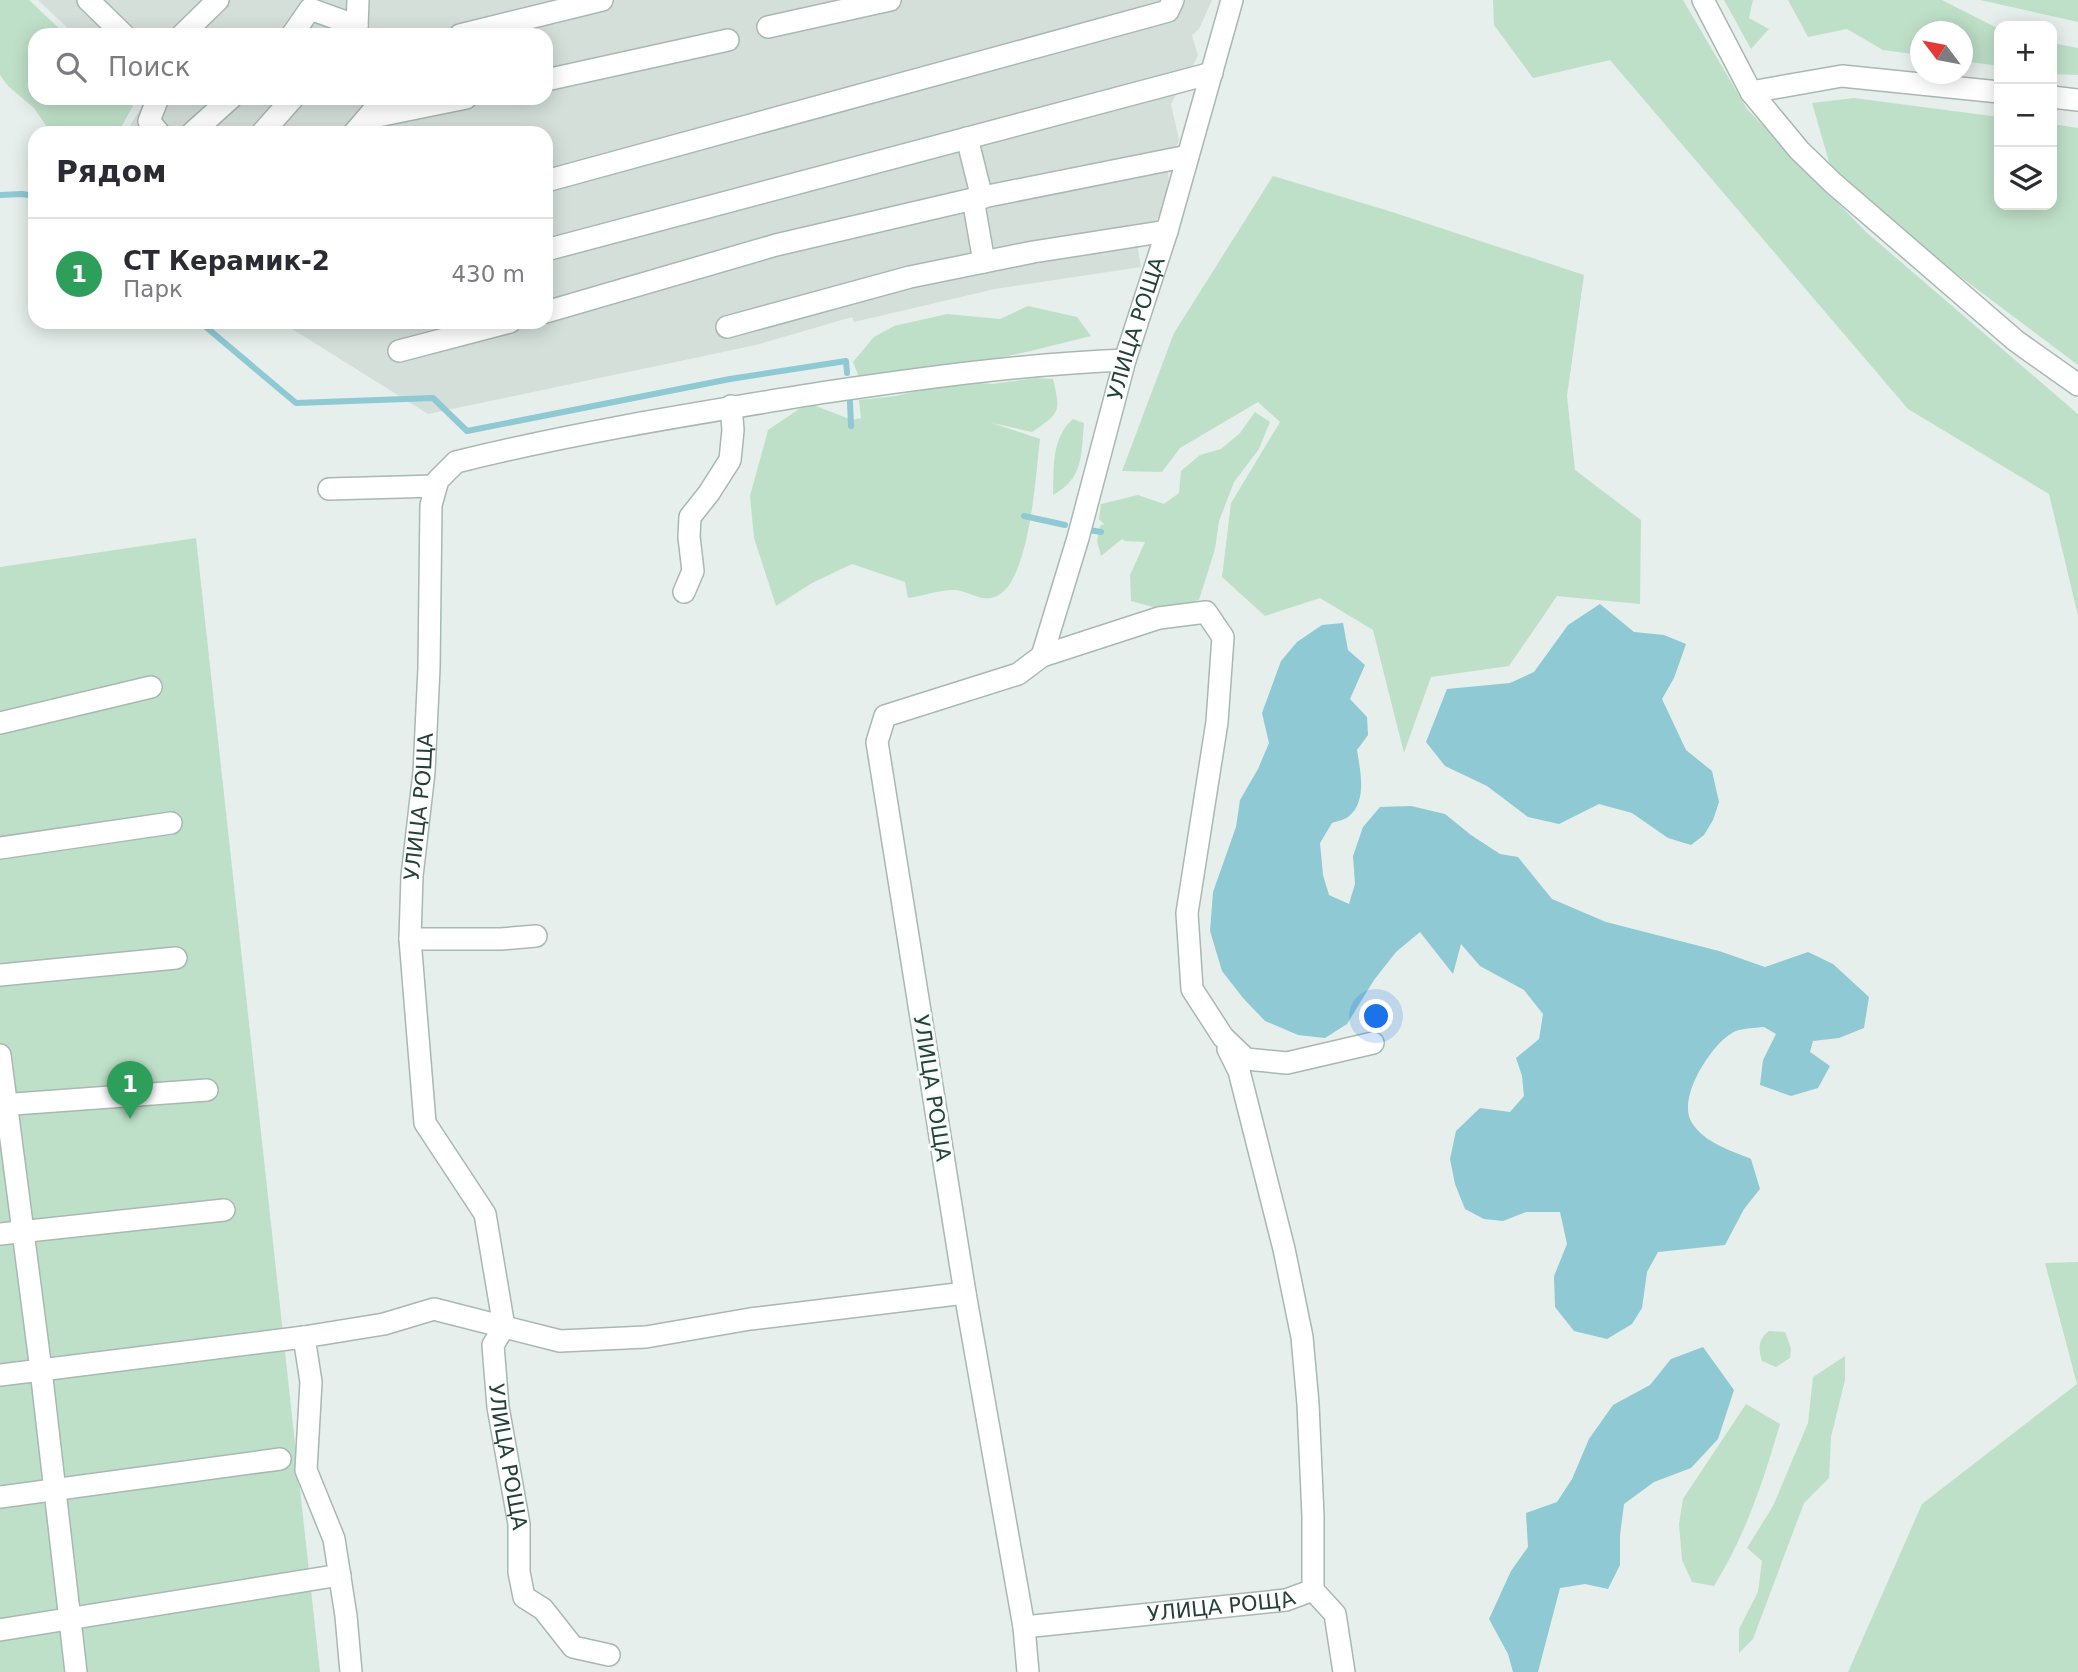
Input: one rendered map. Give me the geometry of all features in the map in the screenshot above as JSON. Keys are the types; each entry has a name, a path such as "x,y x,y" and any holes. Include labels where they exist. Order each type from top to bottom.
{"street":[{"path":"88,0 117,28"},
{"path":"189,28 218,0"},
{"path":"353,28 358,0"},
{"path":"488,28 602,0"},
{"path":"768,27 890,0"},
{"path":"553,179 1168,11 1173,0"},
{"name":"УЛИЦА РОЩА","path":"1042,656 1078,538 1125,360 1167,231 1232,0"},
{"path":"1703,0 1751,92 1799,150 1833,183 2016,341 2078,385"},
{"path":"297,28 310,9 349,28"},
{"path":"553,78 728,40"},
{"path":"553,248 1212,73"},
{"path":"1751,92 1842,76 1994,91"},
{"path":"2057,98 2078,100"},
{"path":"153,126 149,121 155,105"},
{"path":"204,126 224,105"},
{"path":"268,126 287,105"},
{"path":"361,125 378,105"},
{"path":"361,125 439,105"},
{"path":"967,138 984,262"},
{"path":"553,310 776,245 977,199 1188,156"},
{"path":"727,327 910,277 1167,231"},
{"path":"400,351 483,329"},
{"path":"329,489 436,486 438,480 456,462 731,406 912,379 1059,363 1125,360"},
{"path":"684,592 694,571 689,537 690,517 730,460 733,430 731,406"},
{"name":"УЛИЦА РОЩА","path":"436,486 431,505 424,772 412,877 410,939 425,1123 485,1214 504,1327 493,1345 498,1407 519,1524 519,1572 524,1597 543,1609 573,1647 609,1655"},
{"name":"УЛИЦА РОЩА","path":"1024,1627 1286,1600 1313,1590 1310,1441 1302,1337 1284,1249 1239,1070 1223,1037 1192,989 1187,913 1217,722 1223,637 1206,612 1158,618 1042,656 1018,674 885,716 877,742 965,1293 1024,1627 1028,1672"},
{"path":"0,723 151,687"},
{"path":"0,848 171,823"},
{"path":"410,939 501,939 536,936"},
{"path":"0,975 176,958"},
{"name":"УЛИЦА РОЩА","path":"1223,1037 1246,1059 1287,1063 1373,1043"},
{"path":"0,1055 3,1105 41,1370 76,1672"},
{"path":"3,1105 207,1090"},
{"path":"0,1234 224,1210"},
{"path":"0,1375 304,1337 384,1324 434,1310 561,1341 646,1337 750,1319 965,1293"},
{"path":"304,1337 311,1382 306,1469 334,1539 351,1672"},
{"path":"0,1497 280,1459"},
{"path":"0,1630 340,1575"},
{"path":"1313,1590 1335,1614 1344,1672"}],"shaded area":[{"path":"38,0 1212,0 1199,29 1192,35 1198,56 1171,104 1179,140 1168,168 1169,186 1161,212 1138,249 1141,267 995,289 854,322 852,317 756,345 428,414 292,329 553,329 553,126 130,126 142,105 553,105 553,28 68,28"}],"green space":[{"path":"0,0 29,0 59,28 28,28 28,103 8,86 0,75"},
{"path":"1493,0 1683,0 1747,109 1866,232 2078,414 2078,616 2049,494 1908,409 1610,60 1533,78 1494,25"},
{"path":"1724,0 1753,0 1749,18 1769,29 1751,49"},
{"path":"1788,0 1942,0 1994,26 1994,65 1973,62 1973,21 1910,21 1910,54 1883,50 1847,29 1808,37"},
{"path":"1980,0 2078,0 2078,22"},
{"path":"2057,44 2078,48 2078,75 2057,74"},
{"path":"1854,98 1994,116 1994,210 2057,210 2057,125 2078,128 2078,365 1917,244 1830,165 1812,103"},
{"path":"30,105 133,105 122,126 46,126"},
{"path":"1273,176 1584,275 1567,396 1575,470 1641,520 1640,604 1557,596 1509,666 1431,677 1404,753 1373,630 1320,598 1265,616 1222,577 1231,503 1280,422 1258,402 1180,448 1162,472 1122,471 1174,333"},
{"path":"1028,306 1077,317 1091,336 974,362 859,377 853,362 874,337 894,326 947,314 1000,319"},
{"path":"1036,378 1053,379 1057,405 1053,416 1032,432 992,423 1040,439 1024,548 1008,586 997,596 981,598 951,590 908,598 905,582 852,564 812,583 776,606 754,538 750,496 768,430 808,403 852,420 861,418 859,400 896,396 958,381 992,384"},
{"path":"1255,412 1270,422 1259,449 1234,482 1219,521 1215,549 1199,600 1164,610 1131,601 1130,575 1145,542 1122,539 1101,556 1097,541 1100,526 1104,524 1099,519 1101,504 1138,495 1164,504 1179,493 1181,471 1200,455 1221,449 1240,433"},
{"path":"1073,419 1084,423 1079,465 1070,481 1053,495 1057,444"},
{"path":"196,538 320,1672 0,1672 0,567"},
{"path":"2078,1262 2078,1672 1848,1672 1922,1504 2077,1384 2045,1263"},
{"path":"1769,1331 1785,1332 1791,1348 1790,1358 1776,1367 1762,1361 1760,1352 1761,1341"},
{"path":"1845,1356 1845,1380 1831,1437 1829,1478 1804,1503 1753,1639 1739,1653 1739,1629 1758,1592 1762,1561 1747,1548 1773,1506 1808,1423 1813,1377"},
{"path":"1746,1404 1780,1424 1774,1445 1744,1527 1714,1586 1692,1582 1682,1560 1679,1524 1683,1499"}],"water":[{"path":"1600,604 1634,632 1664,635 1686,644 1674,678 1662,699 1686,750 1712,771 1719,802 1704,835 1691,845 1668,838 1632,813 1599,804 1559,824 1528,817 1487,786 1445,766 1426,742 1447,689 1510,683 1534,672 1568,625"},
{"path":"1343,623 1348,650 1365,665 1350,699 1367,717 1368,735 1357,750 1361,785 1358,803 1348,817 1332,823 1320,843 1323,875 1329,895 1349,904 1355,884 1353,856 1363,827 1380,807 1411,806 1445,814 1500,854 1518,857 1552,899 1606,922 1719,951 1765,967 1808,952 1833,964 1869,997 1864,1028 1839,1038 1813,1041 1810,1052 1830,1066 1818,1088 1791,1096 1760,1085 1763,1060 1776,1034 1764,1027 1735,1031 1724,1039 1706,1060 1692,1087 1689,1100 1688,1113 1692,1123 1704,1136 1751,1159 1760,1189 1744,1209 1725,1245 1658,1252 1647,1272 1642,1308 1632,1324 1607,1339 1574,1331 1555,1307 1554,1276 1567,1244 1560,1212 1526,1212 1503,1221 1484,1219 1465,1209 1455,1184 1450,1159 1456,1131 1480,1108 1510,1112 1524,1096 1522,1076 1516,1058 1539,1039 1543,1014 1524,990 1480,966 1461,944 1453,974 1420,932 1396,952 1374,980 1347,1024 1325,1038 1298,1035 1265,1021 1222,971 1210,931 1213,892 1236,827 1240,800 1269,743 1262,713 1281,661 1297,642 1322,625"},
{"path":"1703,1347 1734,1390 1718,1439 1691,1468 1654,1482 1624,1504 1620,1565 1608,1589 1585,1584 1560,1588 1538,1672 1513,1672 1508,1654 1489,1619 1511,1571 1528,1547 1526,1513 1557,1502 1572,1479 1589,1439 1613,1405 1650,1385 1671,1359"}],"waterway":[{"path":"0,195 28,195"},
{"path":"208,329 296,403 433,398 467,431 730,379 846,361 847,373"},
{"path":"850,402 851,426"},
{"path":"1024,516 1065,525"},
{"path":"1089,530 1101,532"}],"place":[{"name":"СТ Керамик-2","path":"130,1119"}]}
